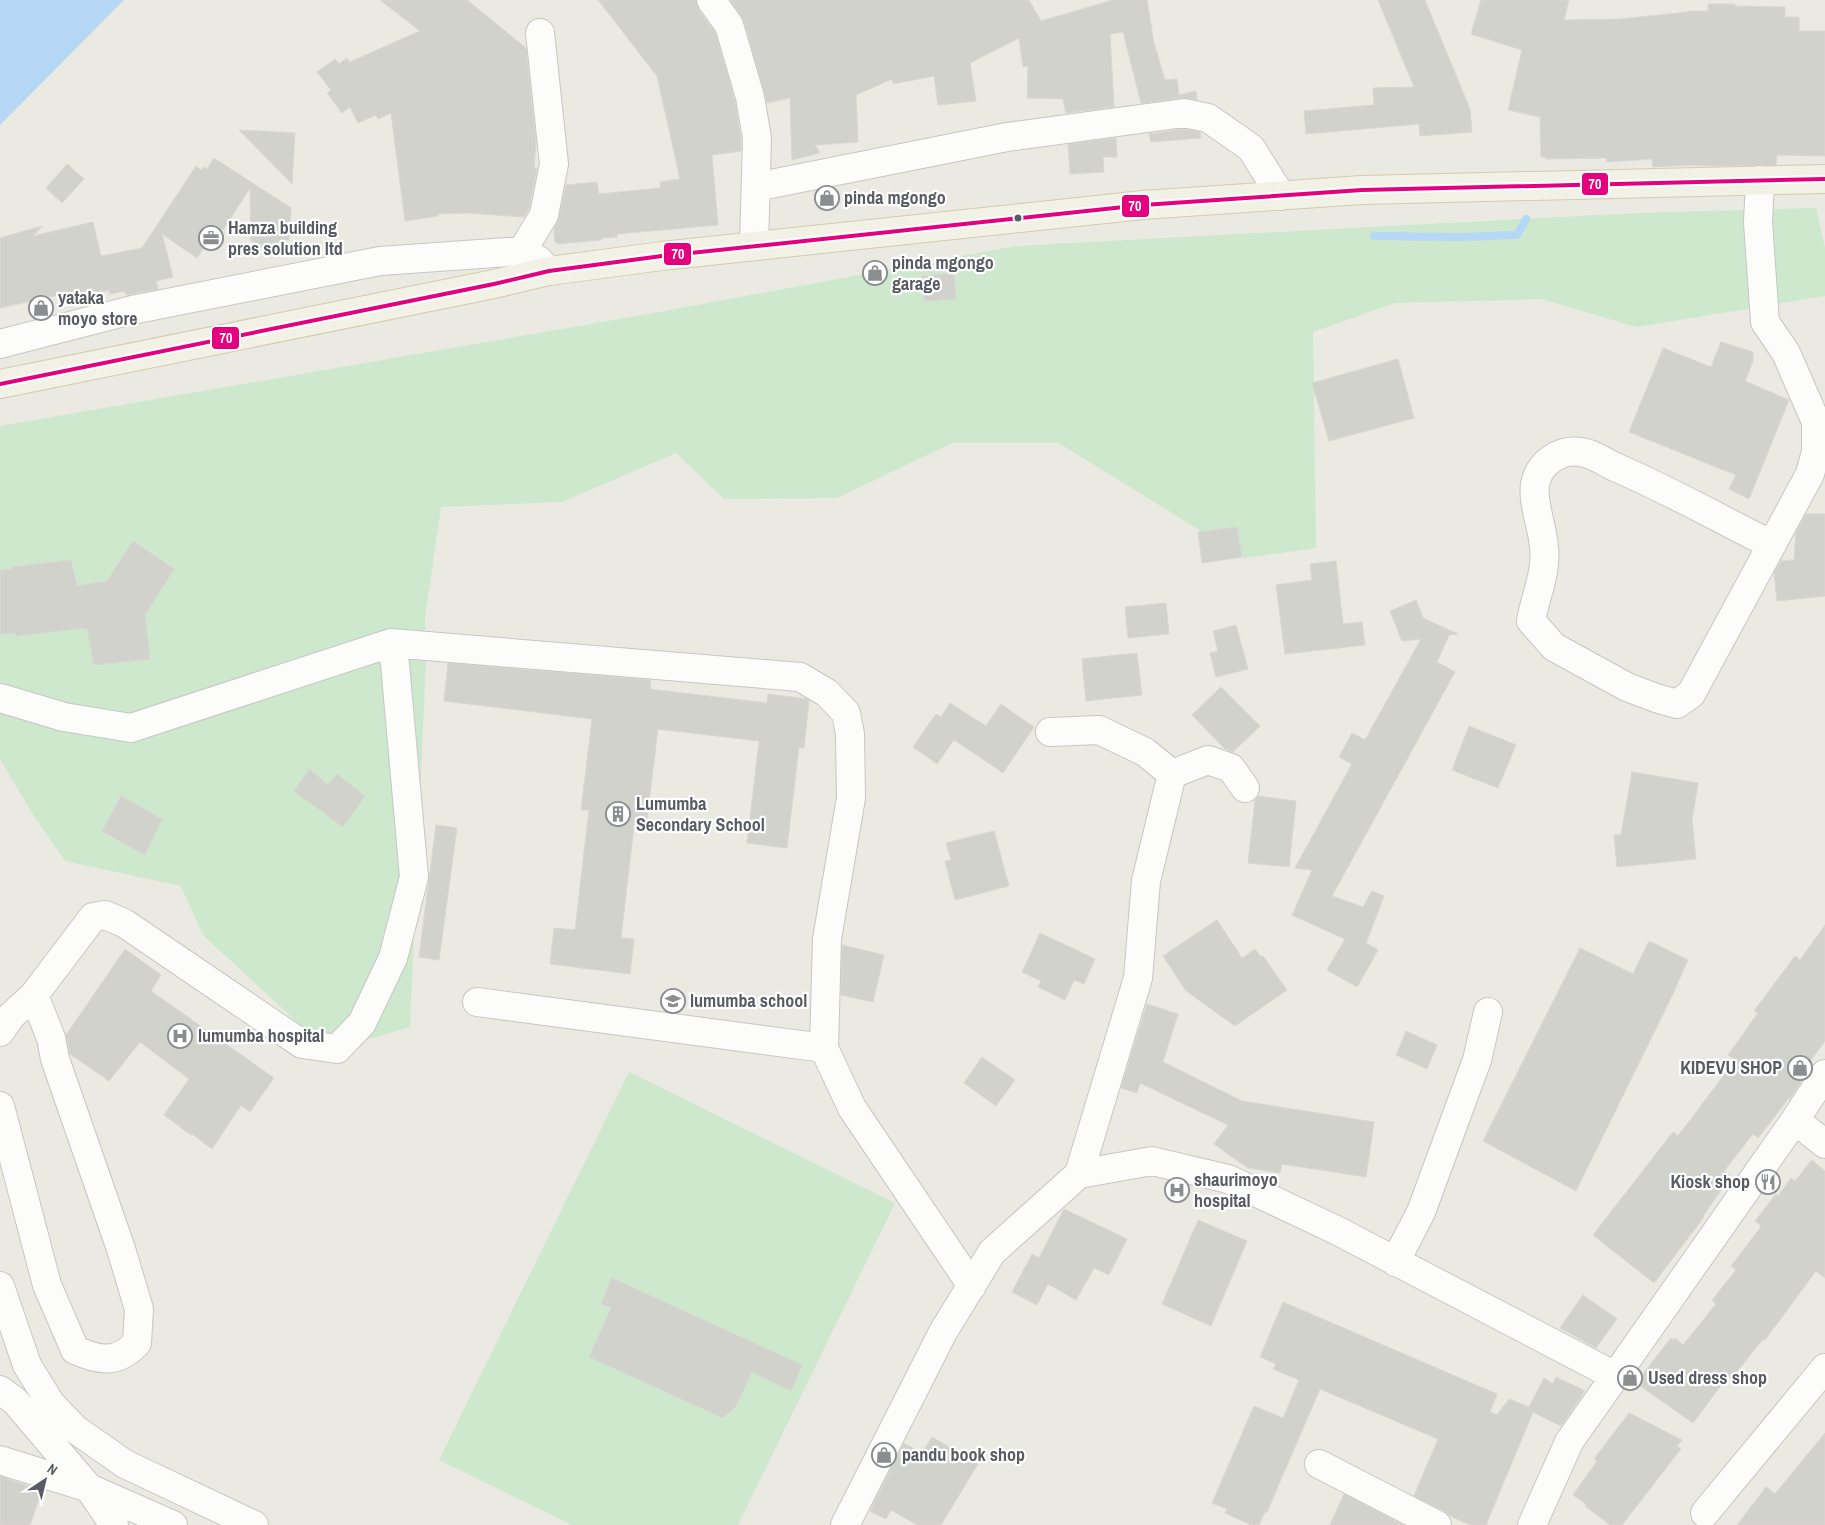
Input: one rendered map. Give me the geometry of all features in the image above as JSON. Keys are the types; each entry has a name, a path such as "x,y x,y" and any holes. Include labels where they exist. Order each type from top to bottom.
{"main road":[{"path":"0,384 494,284 549,271 662,256 1143,205 1362,190 1825,179"}],"street":[{"path":"711,0 729,26 750,97 757,138 754,246"},
{"path":"522,251 544,215 554,164 540,33"},
{"path":"756,187 1007,137 1184,113 1208,118 1250,148 1281,196"},
{"path":"1760,180 1758,222 1764,322 1786,352 1816,422 1816,451 1810,474 1772,545 1691,694 1677,704 1627,687 1554,647 1531,621 1534,600 1544,576 1544,547 1538,519 1535,484 1542,466 1555,456 1581,452 1630,473 1772,545"},
{"path":"0,344 132,310 380,261 522,251 538,259 549,271"},
{"path":"0,698 64,717 131,728 391,643 800,677 827,693 846,713 850,734 851,798 827,939 824,1048 852,1108 972,1286"},
{"path":"0,1032 11,1016 34,995 93,917 105,915 124,923 302,1044 337,1049 362,1023 393,958 414,877 395,664 391,643"},
{"path":"1050,732 1098,730 1145,752 1172,774"},
{"path":"1172,774 1208,760 1231,768 1245,788"},
{"path":"845,1525 944,1332 992,1252 1079,1174 1138,978 1146,881 1172,774"},
{"path":"0,1106 47,1285 76,1350 92,1358 112,1358 127,1354 137,1343 139,1309 121,1249 55,1059 51,1038 34,995"},
{"path":"477,1002 824,1048"},
{"path":"1395,1262 1422,1212 1477,1060 1488,1012"},
{"path":"1532,1525 1569,1442 1795,1120 1825,1074"},
{"path":"1795,1120 1825,1144"},
{"path":"1079,1174 1152,1161 1228,1179 1338,1231 1615,1376"},
{"path":"0,1286 27,1365 51,1404 75,1429 125,1464 254,1525"},
{"path":"1706,1513 1825,1368"},
{"path":"0,1390 15,1401 89,1488 114,1525"},
{"path":"0,1460 89,1488 173,1525"},
{"path":"1319,1464 1437,1525"}],"green space":[{"path":"1816,208 1825,248 1825,296 1636,327 1542,299 1395,303 1313,332 1316,548 1244,558 1059,443 952,443 837,498 724,499 676,453 562,502 441,507 425,618 426,659 410,1027 328,1051 203,935 181,886 65,861 32,813 0,759 0,426 643,315 1016,246 1636,213"},
{"path":"629,1072 895,1203 738,1525 572,1525 439,1460"}],"water":[{"path":"0,0 124,0 0,125"}],"building":[{"path":"380,0 467,0 526,48 536,142 534,168 537,168 529,209 524,217 467,213 438,214 438,216 405,221 391,113 378,119 376,115 358,123 350,107 342,113 327,93 331,90 317,72 335,59 339,64 347,58 350,62 420,31"},
{"path":"598,0 696,0 698,9 715,32 735,101 741,139 741,151 712,155 718,225 617,234 617,237 602,238 602,240 557,244 555,242 554,229 559,218 566,185 597,182 599,194 661,188 660,182 680,179 657,76"},
{"path":"730,0 1029,0 1041,21 1113,0 1147,0 1154,43 1165,80 1177,79 1179,95 1196,91 1197,100 1182,98 1141,103 1123,32 1110,34 1114,107 1066,113 1063,99 1027,98 1028,66 1023,67 1019,38 970,63 976,101 938,105 934,76 893,84 892,79 856,95 858,142 815,145 820,153 792,160 790,98 767,103 744,21"},
{"path":"1378,0 1425,0 1470,109 1472,132 1420,136 1419,124 1306,134 1304,111 1374,105 1373,88 1414,87"},
{"path":"1481,0 1569,0 1564,20 1620,19 1688,11 1708,11 1708,4 1785,7 1785,17 1799,17 1799,31 1825,31 1825,156 1777,155 1776,165 1653,167 1652,159 1607,162 1606,158 1546,159 1541,157 1540,117 1508,110 1522,50 1471,34"},
{"path":"1183,129 1200,132 1201,138 1151,142 1149,134"},
{"path":"239,130 295,133 292,184"},
{"path":"1116,138 1117,157 1103,157 1104,172 1070,174 1068,144"},
{"path":"214,158 291,208 289,240 285,240 284,249 253,247 254,241 251,241 250,188 223,230 217,226 197,258 162,234 173,277 156,281 158,289 126,295 124,291 110,294 109,290 73,298 72,292 0,308 0,238 42,226 33,236 93,222 101,256 142,248 196,166 201,170 204,167 207,169"},
{"path":"67,164 84,179 62,203 46,188"},
{"path":"954,273 956,299 924,301 922,276"},
{"path":"1721,342 1753,352 1753,361 1745,381 1789,400 1749,499 1729,489 1736,475 1629,432 1663,348 1711,367"},
{"path":"1398,359 1414,418 1329,441 1312,383"},
{"path":"1806,514 1825,514 1825,596 1777,601 1774,573 1781,561 1794,560 1796,532"},
{"path":"1237,527 1242,557 1202,563 1198,532"},
{"path":"133,541 174,569 145,615 150,659 94,665 87,628 16,636 15,633 0,634 0,570 71,560 77,586 107,581"},
{"path":"1336,561 1343,624 1362,622 1365,645 1285,654 1276,585 1312,580 1310,564"},
{"path":"1416,600 1423,618 1458,634 1449,635 1437,662 1455,672 1332,896 1363,907 1372,891 1384,896 1366,943 1378,950 1357,987 1327,970 1345,939 1292,915 1312,870 1295,868 1352,764 1339,757 1352,733 1365,740 1421,639 1402,641 1390,611"},
{"path":"1166,603 1169,634 1128,638 1125,607"},
{"path":"1236,625 1248,669 1216,677 1210,653 1218,651 1213,631"},
{"path":"1137,653 1142,695 1086,701 1082,659"},
{"name":"Lumumba Secondary School","path":"448,663 651,680 650,689 767,703 768,694 809,700 804,748 799,747 787,848 747,843 759,741 658,729 647,819 635,817 621,938 634,939 630,974 550,964 554,928 575,930 589,810 581,810 592,719 444,701"},
{"path":"1221,687 1260,726 1233,752 1225,749 1192,715"},
{"path":"950,703 986,726 1001,704 1034,727 1003,773 954,740 937,764 913,747 936,714 941,717"},
{"path":"1469,726 1516,745 1498,788 1452,770"},
{"path":"309,769 328,785 337,774 365,796 343,827 294,791"},
{"path":"1632,772 1698,783 1692,820 1696,859 1617,867 1614,835 1621,835"},
{"path":"121,796 162,819 145,855 102,831"},
{"path":"1258,796 1296,801 1289,867 1248,863 1255,800"},
{"path":"436,825 457,828 439,960 419,957"},
{"path":"994,831 1009,886 955,900 945,861 951,860 946,843"},
{"path":"1217,920 1242,958 1255,949 1261,957 1263,956 1287,990 1235,1026 1186,991 1163,956"},
{"path":"1825,925 1825,1041 1808,1064 1811,1066 1790,1099 1758,1138 1753,1134 1724,1171 1731,1176 1704,1217 1654,1283 1593,1235 1673,1132 1678,1136 1706,1099 1735,1060 1728,1055 1758,1013 1754,1011 1795,956 1800,960"},
{"path":"1040,933 1095,959 1084,984 1074,980 1065,1000 1038,987 1041,981 1022,972"},
{"path":"1649,941 1688,960 1576,1191 1483,1141 1580,948 1633,974"},
{"path":"842,945 884,955 873,1002 841,995"},
{"name":"lumumba hospital","path":"125,949 161,975 151,991 274,1078 250,1112 241,1105 212,1149 164,1115 189,1079 140,1042 109,1081 70,1054 66,1035"},
{"path":"1147,1004 1178,1014 1163,1062 1242,1101 1374,1122 1366,1177 1282,1164 1280,1173 1248,1168 1214,1144 1228,1125 1140,1083 1137,1093 1121,1088"},
{"path":"1406,1031 1437,1045 1427,1069 1396,1055"},
{"path":"982,1057 1015,1080 996,1106 964,1083"},
{"path":"1812,1160 1825,1171 1825,1278 1816,1271 1765,1340 1763,1339 1731,1379 1728,1376 1693,1423 1636,1383 1671,1338 1674,1340 1675,1338 1683,1345 1716,1304 1712,1300 1736,1270 1731,1266 1761,1226 1755,1221 1776,1194 1778,1196 1791,1178 1795,1181"},
{"path":"1064,1209 1127,1239 1109,1275 1094,1268 1076,1300 1048,1284 1037,1305 1012,1292 1032,1254 1039,1258"},
{"path":"1198,1220 1247,1241 1211,1326 1162,1304"},
{"path":"612,1278 802,1365 791,1391 752,1372 736,1406 723,1418 589,1357 611,1308 601,1304"},
{"path":"1583,1295 1617,1319 1596,1348 1560,1328"},
{"path":"1283,1302 1497,1394 1490,1412 1497,1415 1509,1399 1529,1407 1544,1378 1553,1384 1556,1377 1585,1391 1561,1426 1533,1412 1486,1525 1470,1525 1414,1496 1438,1439 1320,1389 1267,1512 1265,1512 1259,1525 1251,1525 1225,1513 1227,1509 1212,1503 1254,1406 1283,1418 1299,1380 1273,1369 1276,1364 1260,1357"},
{"path":"1629,1413 1682,1440 1677,1446 1681,1449 1622,1525 1610,1525 1573,1495 1597,1461 1594,1459"},
{"path":"1825,1433 1825,1525 1737,1525 1766,1487 1775,1494"},
{"path":"932,1437 978,1464 941,1525 917,1525 891,1510 886,1519 870,1511 904,1443 922,1453"},
{"path":"0,1476 42,1491 30,1525 0,1525"},
{"path":"1344,1494 1346,1495 1403,1525 1330,1525"}],"waterway":[{"path":"1374,236 1459,237 1517,235 1526,219"}],"transit line":[{"name":"70","path":"0,384 494,284 549,271 662,256 1143,205 1362,190 1825,179"}],"place":[{"name":"pinda mgongo","path":"827,198"},
{"name":"Hamza building pres solution ltd","path":"211,238"},
{"name":"pinda mgongo garage","path":"875,273"},
{"name":"yataka moyo store","path":"41,308"},
{"name":"Lumumba Secondary School","path":"618,814"},
{"name":"lumumba school","path":"673,1001"},
{"name":"lumumba hospital","path":"180,1036"},
{"name":"KIDEVU SHOP","path":"1800,1068"},
{"name":"Kiosk shop","path":"1768,1182"},
{"name":"shaurimoyo hospital","path":"1177,1190"},
{"name":"Used dress shop","path":"1630,1378"},
{"name":"pandu book shop","path":"884,1455"}]}
